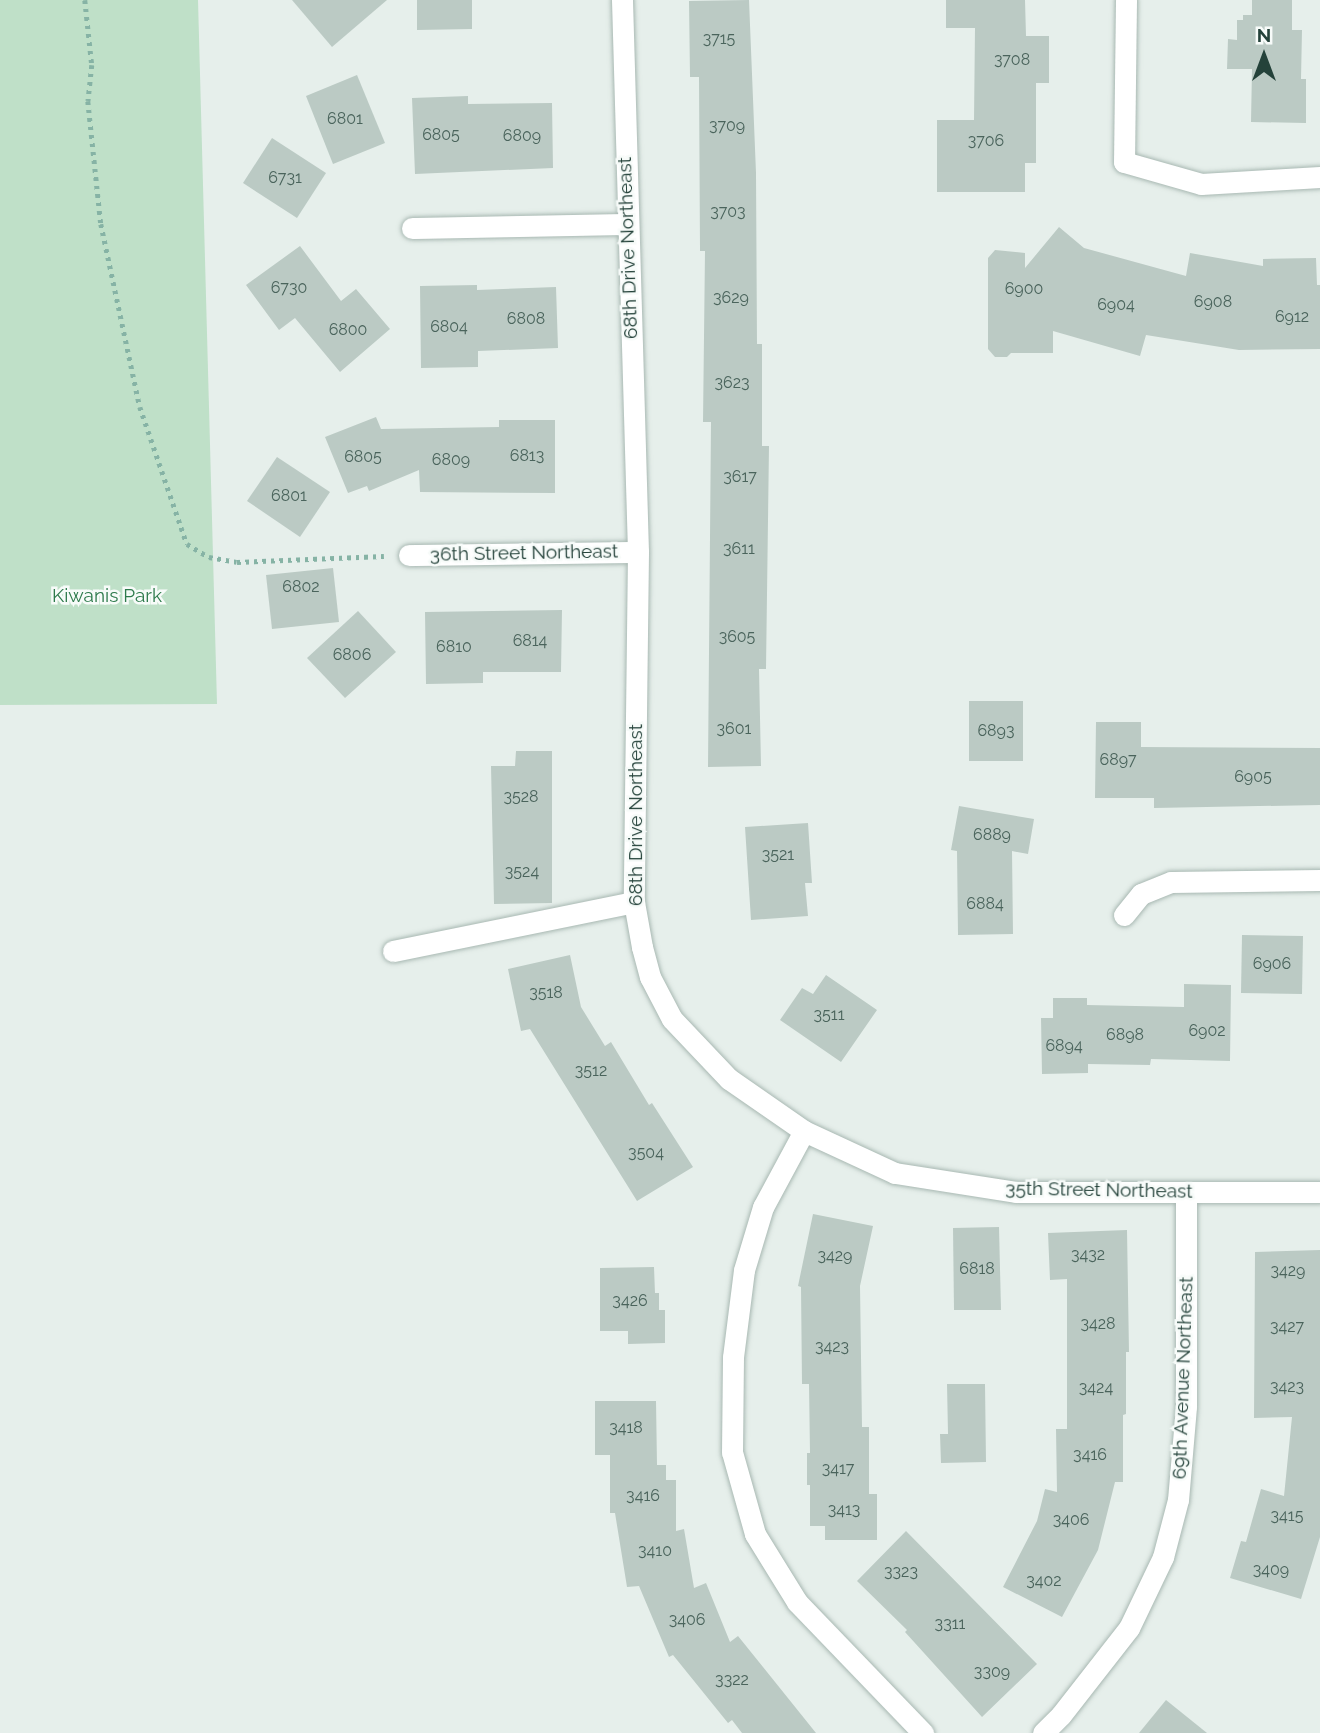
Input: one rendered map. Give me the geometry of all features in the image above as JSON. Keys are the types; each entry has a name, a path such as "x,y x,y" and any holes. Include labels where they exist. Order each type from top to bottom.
{"street":[{"name":"68th Drive Northeast","path":"622,0 638,552 634,902 650,977 672,1018 729,1079 804,1131"},
{"path":"1126,0 1124,162 1201,184 1320,177"},
{"path":"412,228 627,224"},
{"name":"36th Street Northeast","path":"410,555 638,552"},
{"path":"1124,915 1141,894 1171,882 1320,880"},
{"path":"393,951 634,902"},
{"path":"804,1131 763,1207 744,1270 733,1357 732,1451 755,1534 797,1602 923,1733"},
{"name":"35th Street Northeast","path":"804,1131 895,1173 1016,1192 1320,1192"},
{"name":"69th Avenue Northeast","path":"1043,1733 1061,1715 1129,1628 1163,1557 1175,1512 1186,1406 1186,1192"}],"path":[{"path":"85,0 92,65 88,101 102,224 140,407 187,544 209,557 237,562 410,555"}],"green space":[{"name":"Kiwanis Park","path":"0,0 198,0 217,704 0,705"}],"building":[{"path":"292,0 387,0 332,47"},
{"path":"417,0 472,0 472,29 417,30"},
{"path":"749,0 756,173 757,344 762,344 762,446 769,446 766,669 759,669 761,766 708,767 711,422 703,422 705,251 700,251 699,77 690,77 689,1"},
{"path":"946,0 1025,0 1026,36 1049,36 1049,83 1036,83 1036,163 1025,163 1025,192 937,192 937,120 974,120 975,28 946,28"},
{"path":"1252,0 1292,0 1292,30 1302,30 1301,79 1306,79 1306,123 1251,122 1252,69 1227,69 1228,39 1237,40 1237,20 1243,20 1243,15 1252,15"},
{"path":"357,75 385,143 333,164 306,96"},
{"path":"468,96 468,104 552,103 553,168 415,174 412,98"},
{"path":"272,138 326,173 297,218 243,183"},
{"path":"1059,227 1084,248 1186,276 1190,253 1263,266 1263,259 1316,258 1317,285 1320,285 1320,349 1239,350 1146,335 1140,356 1053,331 1053,353 1011,353 1007,357 995,357 988,349 988,258 995,250 1025,253 1025,268"},
{"path":"300,246 341,301 356,289 390,329 340,372 295,318 279,330 246,285"},
{"path":"477,285 477,290 556,287 558,348 478,351 478,367 421,368 420,286"},
{"path":"376,417 381,429 499,427 499,420 555,420 555,493 420,492 419,470 369,491 367,486 348,493 325,437"},
{"path":"277,457 330,492 300,537 247,501"},
{"path":"333,568 339,622 272,629 266,575"},
{"path":"562,610 561,672 483,672 483,683 426,684 425,612"},
{"path":"358,611 396,652 345,698 307,658"},
{"path":"969,701 1023,701 1023,761 969,761"},
{"path":"1096,722 1141,722 1141,747 1320,748 1320,805 1154,808 1154,798 1095,798"},
{"path":"516,751 552,751 552,903 494,904 491,766 515,766"},
{"path":"959,806 1034,819 1028,854 1012,851 1013,934 958,935 957,851 951,850"},
{"path":"808,823 812,883 805,883 808,916 751,920 745,827"},
{"path":"1242,935 1303,936 1302,994 1241,993"},
{"path":"570,955 581,1007 605,1046 611,1042 649,1105 652,1103 693,1167 637,1201 530,1029 521,1031 508,969"},
{"path":"826,975 877,1010 841,1062 780,1020 802,988 813,994"},
{"path":"1184,984 1231,985 1230,1061 1151,1059 1150,1065 1088,1064 1088,1073 1042,1074 1041,1018 1053,1018 1053,998 1087,998 1087,1005 1184,1007"},
{"path":"813,1214 873,1226 860,1286 862,1427 869,1427 869,1494 877,1494 877,1540 825,1540 825,1526 810,1526 810,1485 807,1485 807,1453 810,1453 809,1384 802,1384 801,1287 798,1286"},
{"path":"999,1227 1001,1310 954,1310 953,1228"},
{"path":"1127,1230 1129,1352 1126,1352 1126,1414 1123,1415 1123,1482 1115,1482 1098,1550 1062,1617 1003,1587 1037,1521 1045,1489 1057,1492 1056,1429 1067,1429 1067,1279 1050,1280 1048,1233"},
{"path":"1320,1250 1320,1537 1301,1599 1230,1578 1241,1541 1246,1542 1261,1489 1284,1496 1292,1417 1254,1418 1255,1252"},
{"path":"654,1267 659,1310 665,1310 665,1343 628,1344 628,1331 600,1331 600,1268"},
{"path":"947,1384 985,1384 986,1462 941,1463 940,1434 948,1434"},
{"path":"595,1401 656,1401 657,1465 666,1465 666,1480 676,1480 676,1531 684,1529 694,1588 706,1583 730,1642 738,1636 816,1733 742,1733 732,1720 728,1723 673,1655 669,1657 639,1586 627,1587 615,1513 610,1513 610,1455 595,1455"},
{"path":"906,1531 1037,1664 982,1717 905,1632 907,1630 857,1581"},
{"path":"1166,1700 1207,1733 1139,1733"}]}
